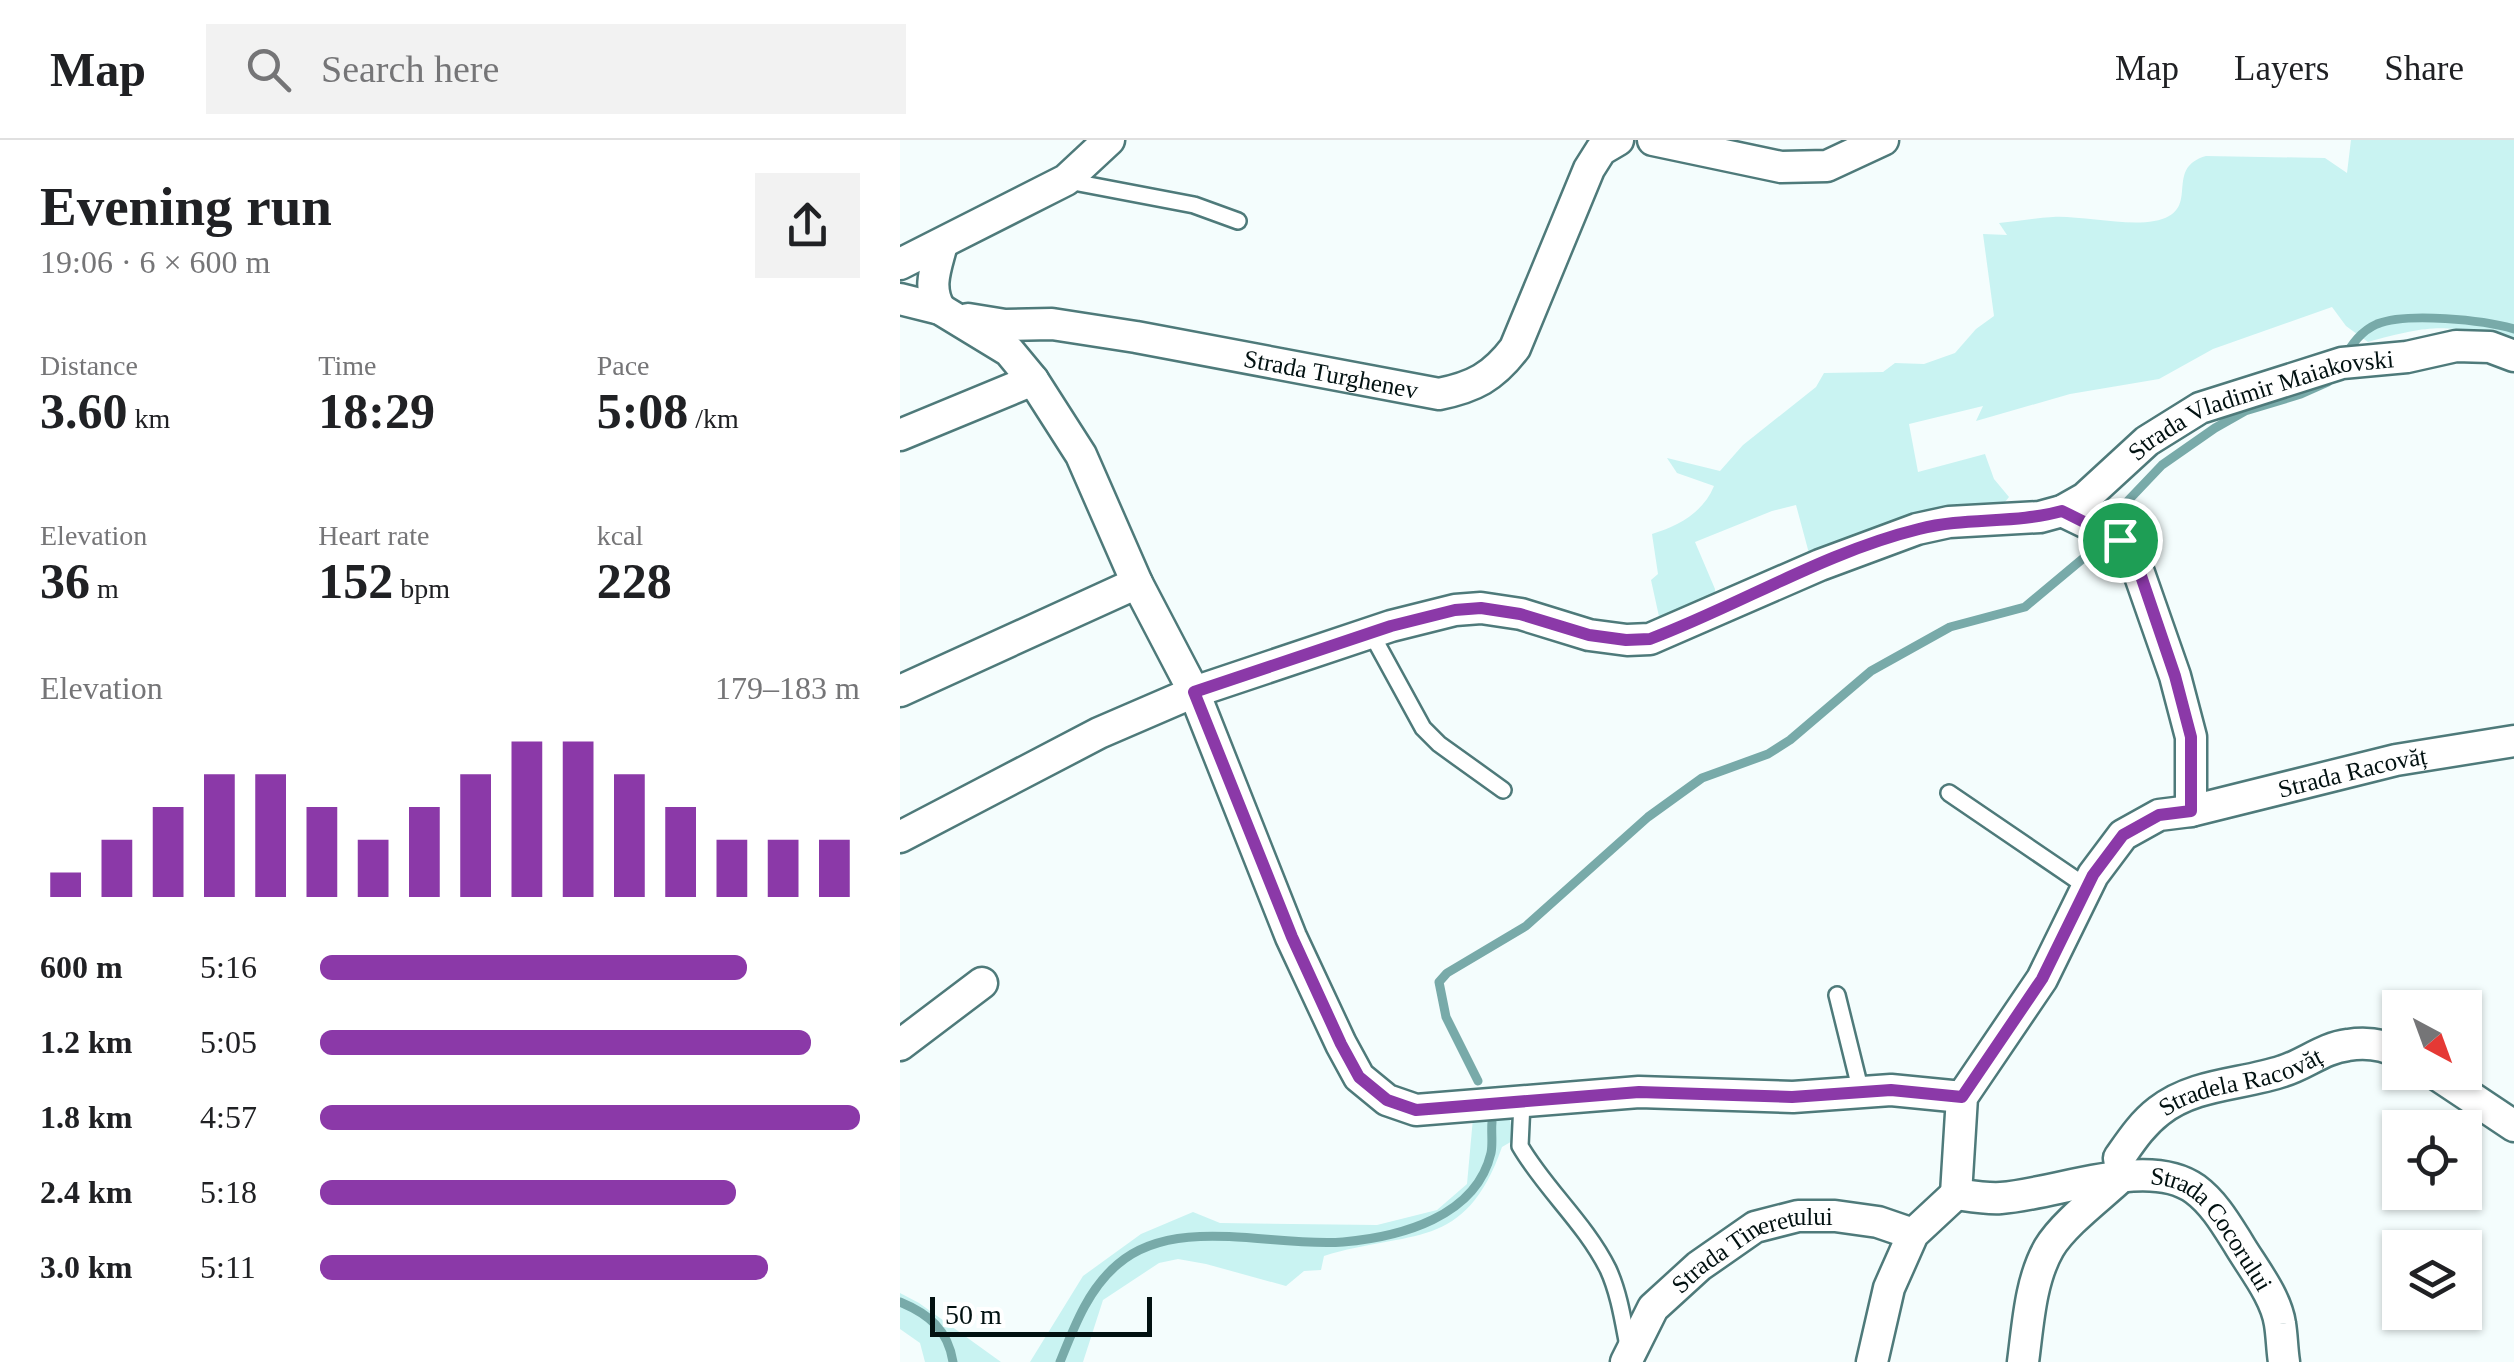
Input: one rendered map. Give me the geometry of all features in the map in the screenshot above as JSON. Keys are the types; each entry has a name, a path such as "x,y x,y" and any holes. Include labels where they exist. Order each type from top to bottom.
{"street":[{"path":"900,264 1066,180 1110,140"},
{"name":"Strada Turghenev","path":"947,313 1005,324 1052,324 1136,336 1439,394 1466,389 1500,368 1515,348 1590,169 1601,150 1618,140"},
{"path":"1653,140 1781,166 1828,166 1883,140"},
{"path":"942,244 932,282 933,297 947,313"},
{"path":"900,299 947,313 1008,350 1033,380 1081,455 1137,583 1194,692 1292,937 1350,1061 1359,1077 1387,1100 1416,1110 1639,1092 1792,1097 1891,1090 1962,1097 1956,1194 1914,1234 1889,1288 1872,1362"},
{"name":"Strada Vladimir Maiakovski","path":"900,837 1100,733 1194,692 1371,633 1455,610 1481,608 1520,614 1589,635 1650,639 1820,565 1917,529 1949,522 2040,517 2062,511 2085,498 2147,440 2200,408 2342,362 2407,357 2456,346 2490,348 2514,356"},
{"path":"900,436 1033,380"},
{"path":"2062,511 2111,534 2140,573 2191,737 2191,811"},
{"path":"900,691 1137,583"},
{"name":"Strada Racovăț","path":"1962,1097 2042,979 2087,887 2123,835 2159,815 2191,811 2396,760 2514,740"},
{"path":"900,1045 982,983"},
{"name":"Stradela Racovăț","path":"2122,1176 2119,1158 2136,1133 2160,1110 2198,1090 2286,1071 2342,1045 2382,1045"},
{"path":"2460,1090 2514,1126"},
{"name":"Strada Cocorului","path":"1956,1194 1998,1198 2152,1174 2183,1182 2197,1190 2219,1214 2260,1279 2280,1320 2284,1362"},
{"path":"2022,1362 2030,1308 2050,1245 2122,1176"},
{"name":"Strada Tineretului","path":"1628,1358 1654,1308 1700,1266 1755,1227 1798,1216 1835,1216 1878,1222 1914,1234"}],"lane":[{"path":"1066,180 1194,205 1238,221"},
{"path":"1371,633 1423,728 1438,744 1504,790"},
{"path":"1948,793 2087,887"},
{"path":"1837,995 1862,1092"},
{"name":"Strada Tineretului","path":"1522,1102 1520,1146 1608,1269 1620,1306 1628,1358"}],"shaded area":[{"path":"2351,140 2514,140 2514,344 2441,328 2368,342 2346,326 2332,307 2213,349 2159,379 2070,394 1976,421 1983,406 1909,424 1918,472 1985,454 1994,479 2009,497 1996,513 1810,557 1796,505 1772,511 1695,542 1715,589 1715,599 1660,621 1651,580 1658,574 1652,534 1689,517 1714,486 1677,473 1667,458 1720,471 1743,445 1816,387 1824,373 1883,372 1895,363 1924,364 1955,353 1994,316 1983,234 2007,235 1999,223 2046,217 2158,220 2176,210 2187,168 2206,156 2325,158 2347,173"},
{"path":"1473,1118 1510,1120 1514,1140 1502,1147 1471,1205 1452,1221 1408,1238 1324,1256 1321,1270 1304,1271 1286,1286 1206,1264 1178,1259 1159,1263 1103,1300 1083,1362 1030,1362 1083,1276 1141,1234 1193,1212 1220,1223 1377,1225 1437,1210 1467,1184"},
{"path":"900,1293 1001,1362 925,1362 920,1343 900,1329"}],"waterway":[{"path":"2344,358 2366,330 2390,320 2446,319 2514,329"},
{"path":"1478,1081 1446,1017 1439,982 1447,973 1526,926 1648,817 1702,778 1768,754 1871,671 1950,627 2025,607 2098,546 2121,508 2162,465 2215,428 2245,411 2328,382"},
{"path":"1060,1362 1098,1285 1118,1264 1141,1249 1168,1240 1196,1237 1343,1242 1411,1229 1453,1208 1470,1193 1483,1175 1491,1153 1492,1122"},
{"path":"900,1302 936,1325 947,1341 953,1362"}],"route":[{"path":"2062,511 2120,540 2140,573 2191,737 2191,811 2159,815 2123,835 2093,875 2042,979 1962,1097 1891,1090 1792,1097 1639,1092 1416,1110 1387,1100 1359,1077 1341,1044 1292,937 1194,692 1391,626 1455,610 1481,608 1520,614 1589,635 1650,639 1886,539 1949,522 2040,517 2062,511"}]}
